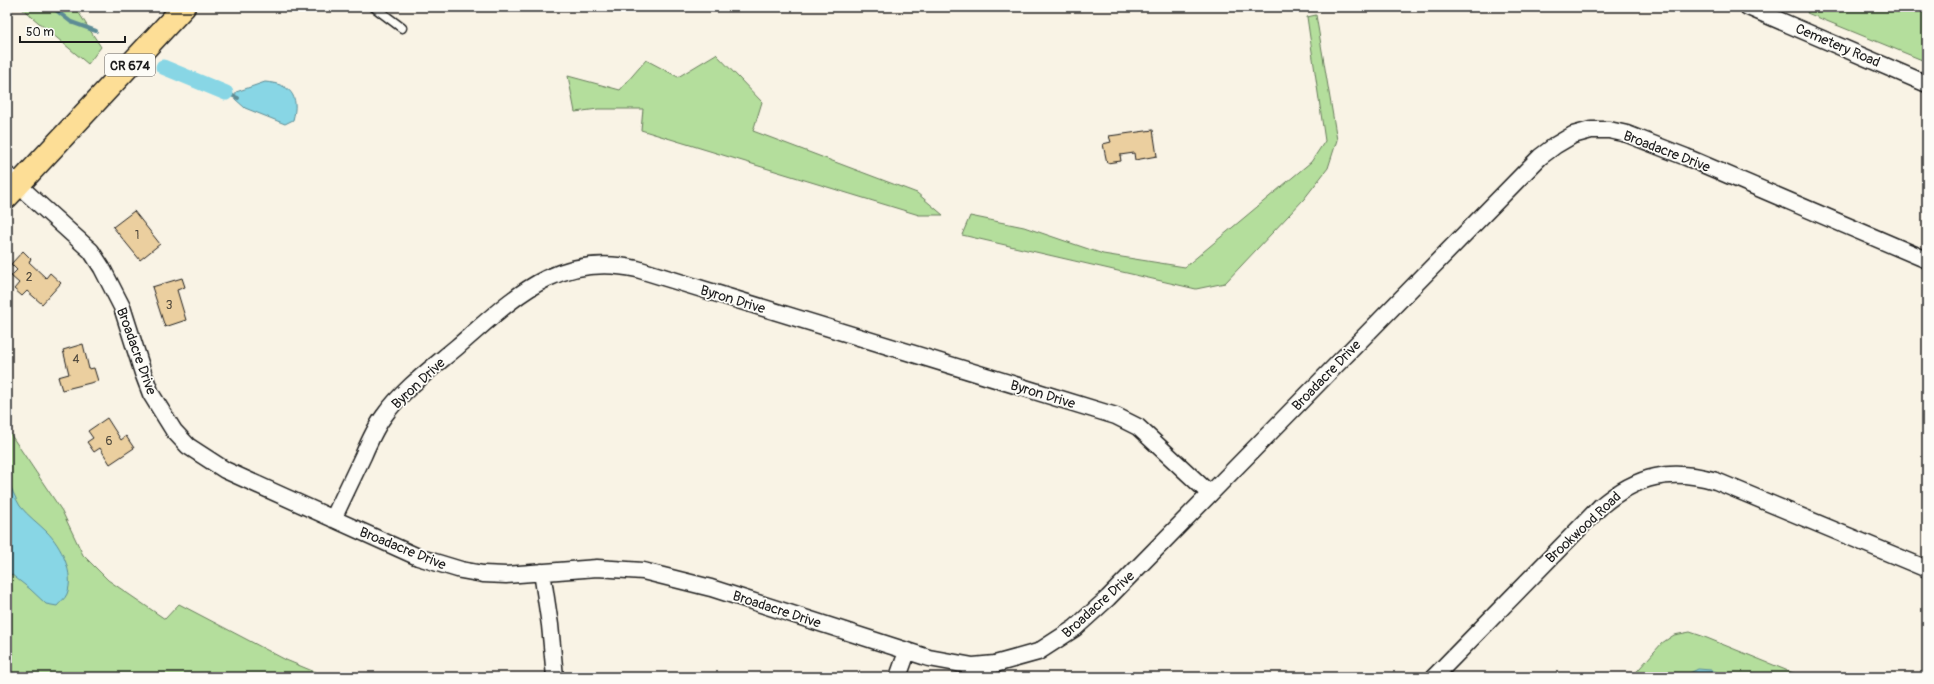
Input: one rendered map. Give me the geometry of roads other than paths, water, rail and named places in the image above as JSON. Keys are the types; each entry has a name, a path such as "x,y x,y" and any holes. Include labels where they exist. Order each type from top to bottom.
{"main road":[{"name":"CR 674","path":"11,185 184,7"}],"street":[{"name":"Cemetery Road","path":"1748,7 1927,84"},
{"name":"Broadacre Drive","path":"11,185 91,251 102,268 122,307 142,373 151,394 174,431 188,446 225,470 418,556 461,570 506,575 597,568 643,571 711,588 907,652 929,658 973,666 996,664 1038,652 1075,628 1108,598 1540,157 1556,144 1572,135 1591,130 1609,130 1627,134 1686,157 1927,260"},
{"name":"Byron Drive","path":"333,519 374,432 384,416 408,389 524,290 561,272 580,267 600,265 620,265 637,269 1116,416 1138,427 1210,494"},
{"name":"Brookwood Road","path":"1434,677 1601,506 1616,493 1632,484 1666,474 1683,474 1716,480 1927,570"},
{"path":"542,572 550,625 555,677"},
{"path":"898,677 907,652"}],"lane":[{"path":"374,7 402,28"}],"water":[{"path":"265,82 281,85 291,92 295,104 293,120 285,124 245,108 235,99 236,92"},
{"path":"7,478 20,506 44,529 62,552 68,569 69,586 66,596 57,606 46,604 7,571"},
{"path":"1698,669 1711,670 1728,677 1682,677"}],"waterway":[{"path":"52,7 71,22 96,31"},
{"path":"163,67 226,93"},
{"path":"226,93 238,98"}]}
